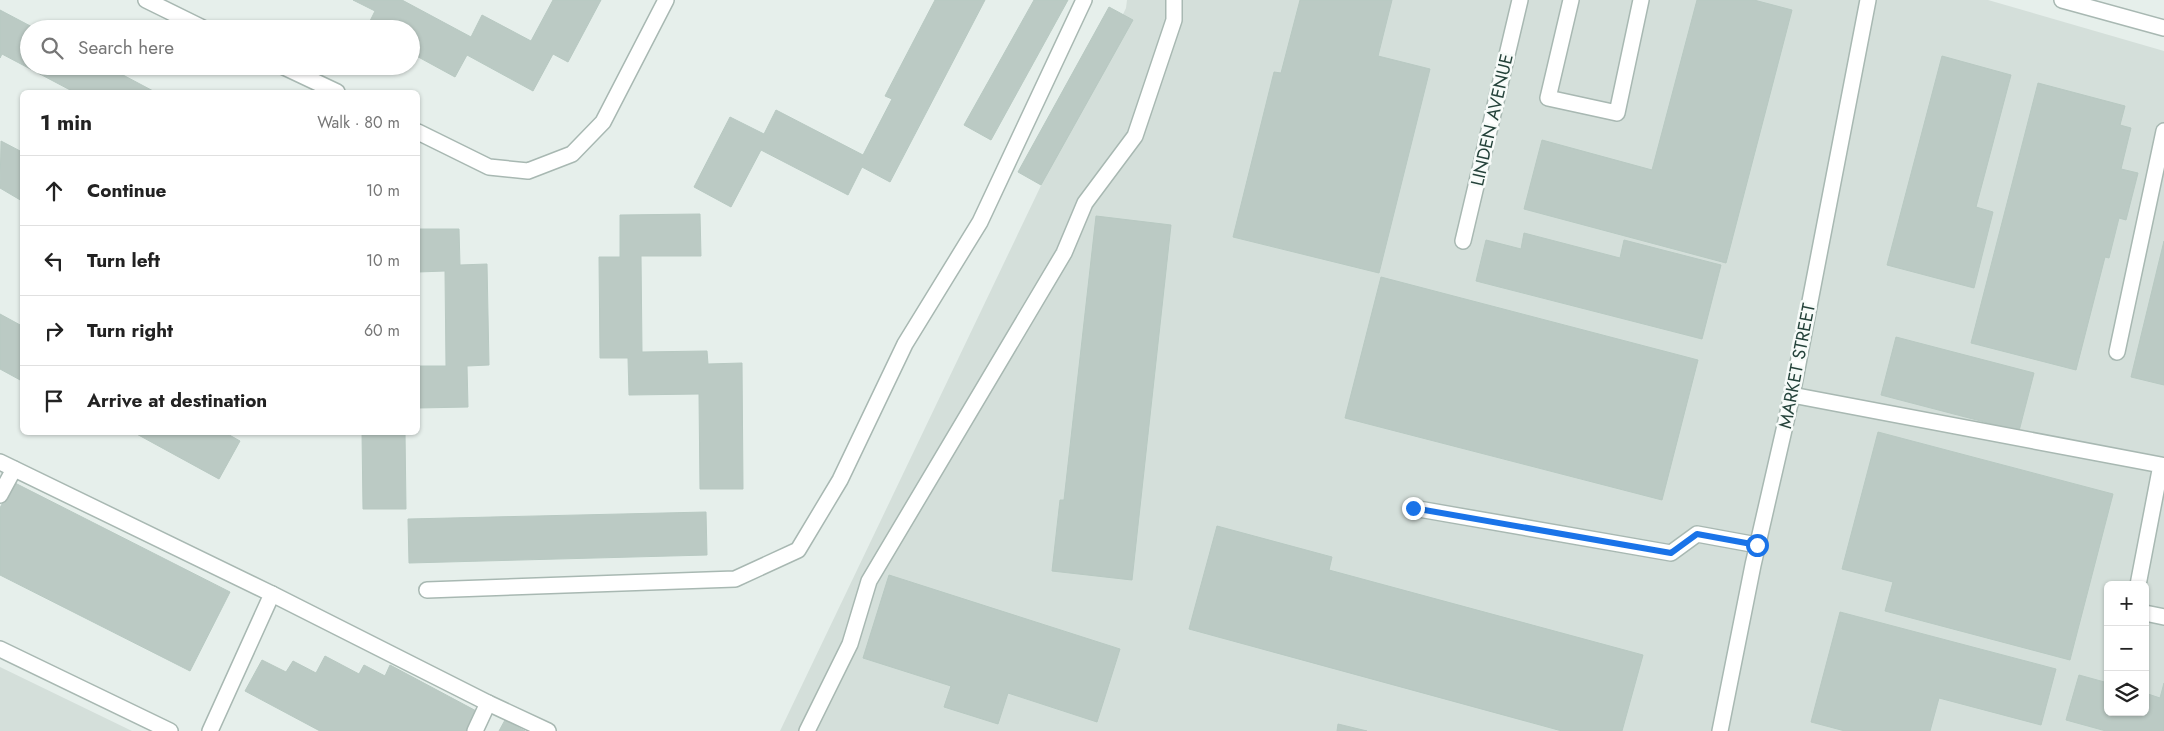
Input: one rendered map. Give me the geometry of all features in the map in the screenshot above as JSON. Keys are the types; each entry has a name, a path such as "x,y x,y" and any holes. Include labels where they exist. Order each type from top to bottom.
{"street":[{"path":"146,0 187,20"},
{"path":"420,133 489,166 528,171 572,154 602,122 666,0"},
{"path":"427,590 735,579 798,550 840,480 906,344 980,222 1084,0"},
{"path":"807,731 850,644 869,581 1064,253 1085,203 1135,136 1174,20 1174,0"},
{"name":"LINDEN AVENUE","path":"1463,241 1520,0"},
{"path":"1570,0 1548,98 1617,113 1641,0"},
{"name":"MARKET STREET","path":"1720,731 1757,545 1792,395 1868,0"},
{"path":"2062,0 2164,28"},
{"path":"301,75 332,90"},
{"path":"2117,352 2164,130"},
{"path":"1792,395 2161,465 2139,581"},
{"path":"0,462 548,731"},
{"path":"0,495 14,468"},
{"path":"1413,508 1671,553 1697,534 1757,545"},
{"path":"210,731 272,594"},
{"path":"2149,615 2164,618"},
{"path":"0,649 170,731"},
{"path":"475,731 488,703"}],"shaded area":[{"path":"1127,0 1988,0 2164,51 2164,731 780,731 1126,8"},
{"path":"0,667 132,731 0,731"}],"building":[{"path":"353,0 402,0 471,37 482,15 531,41 553,0 601,0 568,62 553,54 533,91 467,55 455,77 420,58 420,20 370,20 375,11"},
{"path":"935,0 985,0 890,182 862,167 848,195 761,150 731,207 694,187 730,117 764,134 776,110 863,155 892,99 885,96"},
{"path":"1034,0 1068,0 991,140 964,125"},
{"path":"1300,0 1392,0 1378,56 1430,69 1379,273 1233,237 1274,72 1281,73"},
{"path":"1697,0 1754,0 1792,10 1726,263 1524,209 1542,140 1652,170"},
{"path":"1109,7 1133,20 1041,185 1018,172"},
{"path":"0,10 20,21 20,64 2,54 0,58"},
{"path":"1942,56 2011,75 1976,207 1993,212 1974,288 1887,265"},
{"path":"42,75 123,75 151,90 70,90"},
{"path":"2038,83 2125,106 2120,125 2131,128 2121,169 2138,173 2126,220 2119,218 2109,258 2105,257 2076,370 1971,343"},
{"path":"1,141 20,151 20,200 0,188"},
{"path":"700,214 701,256 641,256 642,352 707,351 708,364 742,363 743,489 700,489 699,394 629,395 628,358 600,358 599,257 620,257 620,215"},
{"path":"1096,216 1171,225 1132,580 1052,571 1060,500 1064,500"},
{"path":"420,229 459,229 460,265 487,264 489,365 467,366 468,407 420,408 420,366 446,366 445,271 420,272"},
{"path":"1524,233 1620,258 1624,240 1721,265 1702,339 1476,281 1486,240 1521,249"},
{"path":"2164,241 2164,385 2131,377"},
{"path":"1381,277 1698,360 1662,500 1345,418"},
{"path":"0,314 20,325 20,380 0,369"},
{"path":"1896,337 2034,373 2019,431 1881,395"},
{"path":"1878,432 2113,494 2070,660 1885,611 1893,582 1842,569"},
{"path":"138,435 229,435 240,441 219,479"},
{"path":"362,435 405,435 406,509 363,509"},
{"path":"13,482 230,592 190,671 0,575 0,508"},
{"path":"706,512 707,555 409,563 408,519"},
{"path":"1217,526 1332,557 1329,570 1643,655 1622,731 1562,731 1189,629"},
{"path":"889,575 1120,649 1097,722 1008,693 998,724 944,707 951,686 863,658"},
{"path":"1840,612 2056,669 2041,725 1939,698 1930,731 1845,731 1811,722"},
{"path":"325,656 359,674 364,665 385,676 390,665 480,713 471,731 320,731 245,691 262,660 286,672 293,661 316,673"},
{"path":"2079,675 2104,682 2104,716 2149,716 2149,694 2160,698 2164,683 2164,731 2106,731 2066,720"},
{"path":"505,720 525,731 499,731"},
{"path":"1338,724 1367,731 1337,731"}],"route":[{"path":"1413,508 1671,553 1697,534 1757,545"}]}
